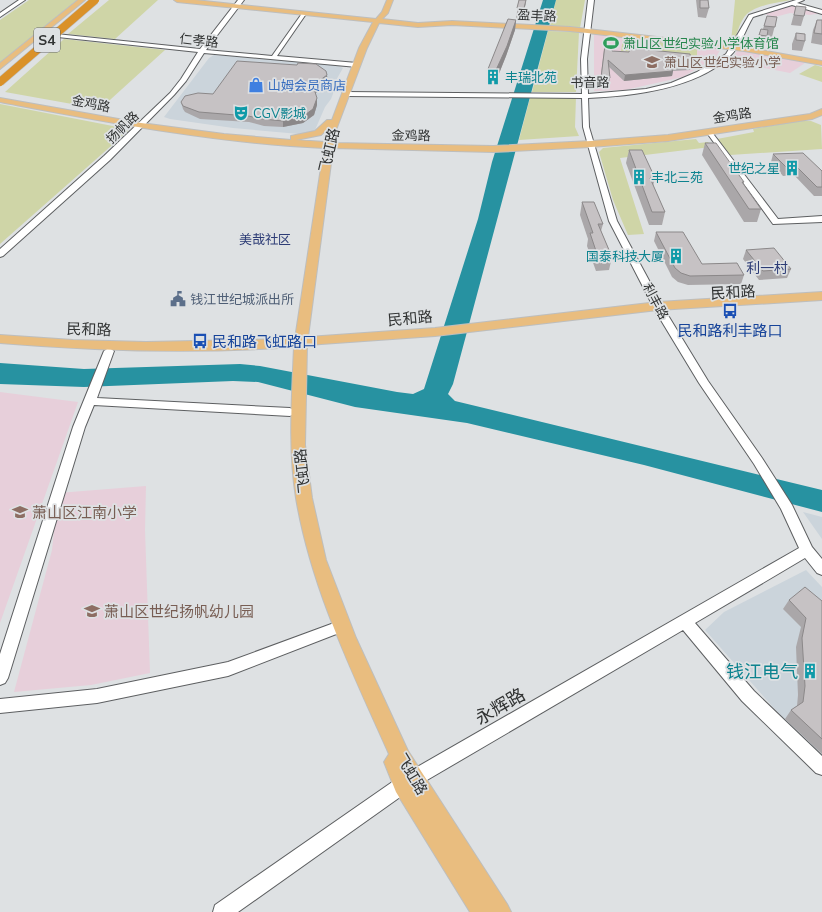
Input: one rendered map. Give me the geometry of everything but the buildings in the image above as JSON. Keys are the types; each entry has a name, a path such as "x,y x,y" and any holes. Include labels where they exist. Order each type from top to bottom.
{"highway":[{"name":"S4","path":"0,71 30,44 86,0"},
{"name":"S4","path":"0,82 95,0"}],"main road":[{"path":"0,67 82,0"},
{"path":"0,87 57,35 99,0"},
{"name":"盈丰路","path":"177,0 238,3 303,14 380,16 418,25 452,23 522,26 664,38 734,46 822,62"},
{"name":"飞虹路","path":"380,16 383,0"},
{"name":"飞虹路","path":"390,0 354,64 325,143 319,155 297,345 295,394 298,445 304,498 318,560 347,638 401,758 409,782 499,912"},
{"name":"盈丰路","path":"238,3 258,1"},
{"name":"盈丰路","path":"426,17 448,21 587,31"},
{"name":"飞虹路","path":"331,126 346,94 354,64"},
{"name":"金鸡路","path":"0,95 143,123"},
{"name":"金鸡路","path":"0,100 143,123 287,140 371,145 494,147 668,138 819,112"},
{"name":"金鸡路","path":"590,142 819,112"},
{"path":"287,140 312,135 331,126 336,134 346,139 371,145"},
{"path":"287,140 314,150 319,155"},
{"name":"飞虹路","path":"297,345 325,164 325,143"},
{"path":"325,164 339,152 354,147 371,145"},
{"name":"民和路","path":"0,339 49,344 128,346 194,347 297,345 659,309 822,296"},
{"name":"民和路","path":"0,346 108,356 138,352 434,337 659,309 822,302"},
{"name":"飞虹路","path":"295,394 290,412 289,444 294,496 310,566 334,629 409,782 484,912"}],"street":[{"path":"0,15 22,0"},
{"name":"利丰路","path":"591,0 584,59 586,127 613,221 659,309 704,383 758,461 787,508 807,550 822,569"},
{"name":"书音路","path":"346,94 585,95 628,93 688,79 706,71 725,58 734,46 751,16 801,0"},
{"name":"扬帆路","path":"0,254 143,123 184,80 202,51 238,3"},
{"path":"790,3 822,12"},
{"path":"273,58 303,14"},
{"name":"仁孝路","path":"39,34 273,58 354,64"},
{"path":"709,132 776,222 822,219"},
{"path":"0,678 78,427 108,356"},
{"path":"91,398 290,412"},
{"name":"永辉路","path":"222,912 409,782 807,550"},
{"path":"684,621 748,696 822,767"},
{"path":"0,706 97,696 228,669 334,629"}],"shaded area":[{"path":"792,5 821,13 810,15 790,13 775,17 761,13"},
{"name":"萧山区世纪实验小学","path":"594,33 722,47 716,57 683,77 625,90 594,91"},
{"path":"737,51 779,57 805,63 790,73 730,61"},
{"path":"214,55 337,65 343,68 335,82 336,86 331,99 325,107 313,132 299,134 233,128 164,117 209,58"},
{"name":"萧山区江南小学","path":"0,392 78,402 0,623"},
{"name":"萧山区世纪扬帆幼儿园","path":"146,486 145,530 150,673 91,685 14,692 52,550 58,493"},
{"path":"803,512 822,517 822,539"},
{"path":"806,570 822,587 822,759 771,705 705,630 724,612"}],"green space":[{"path":"29,0 77,0 0,63 0,20"},
{"path":"109,0 158,0 115,39 68,34"},
{"path":"556,0 585,0 580,28 550,26"},
{"path":"735,0 791,0 765,5 747,14 739,27 734,42 731,42"},
{"path":"548,31 579,32 576,92 532,92"},
{"path":"64,39 165,50 100,109 5,92"},
{"path":"623,39 697,45 697,57 621,51"},
{"path":"815,65 822,67 822,82 799,74"},
{"path":"576,97 575,127 579,136 519,140 530,98"},
{"path":"0,104 123,128 128,131 0,244"},
{"path":"799,121 811,121 821,125 822,149 730,155 717,139 754,132 753,129"},
{"path":"696,139 699,143 708,142 711,147 620,158 644,234 628,235 613,200 599,152 603,148"}],"water":[{"path":"543,0 556,0 453,384 448,394 455,401 822,490 822,512 644,465 467,423 355,407 258,382 233,381 84,387 0,384 0,363 84,369 240,364 260,366 397,392 413,394 424,389 478,219 492,162"}],"place":[{"name":"萧山区世纪实验小学体育馆","path":"611,43"},
{"name":"萧山区世纪实验小学","path":"652,62"},
{"name":"丰瑞北苑","path":"493,77"},
{"name":"山姆会员商店","path":"256,85"},
{"name":"CGV影城","path":"241,113"},
{"name":"世纪之星","path":"792,168"},
{"name":"丰北三苑","path":"639,177"},
{"name":"国泰科技大厦","path":"676,256"},
{"name":"钱江世纪城派出所","path":"178,299"},
{"name":"民和路利丰路口","path":"730,311"},
{"name":"民和路飞虹路口","path":"200,341"},
{"name":"萧山区江南小学","path":"20,512"},
{"name":"萧山区世纪扬帆幼儿园","path":"92,611"},
{"name":"钱江电气","path":"810,671"}],"district":[{"name":"美哉社区","path":"265,239"},
{"name":"利一村","path":"767,268"}]}
